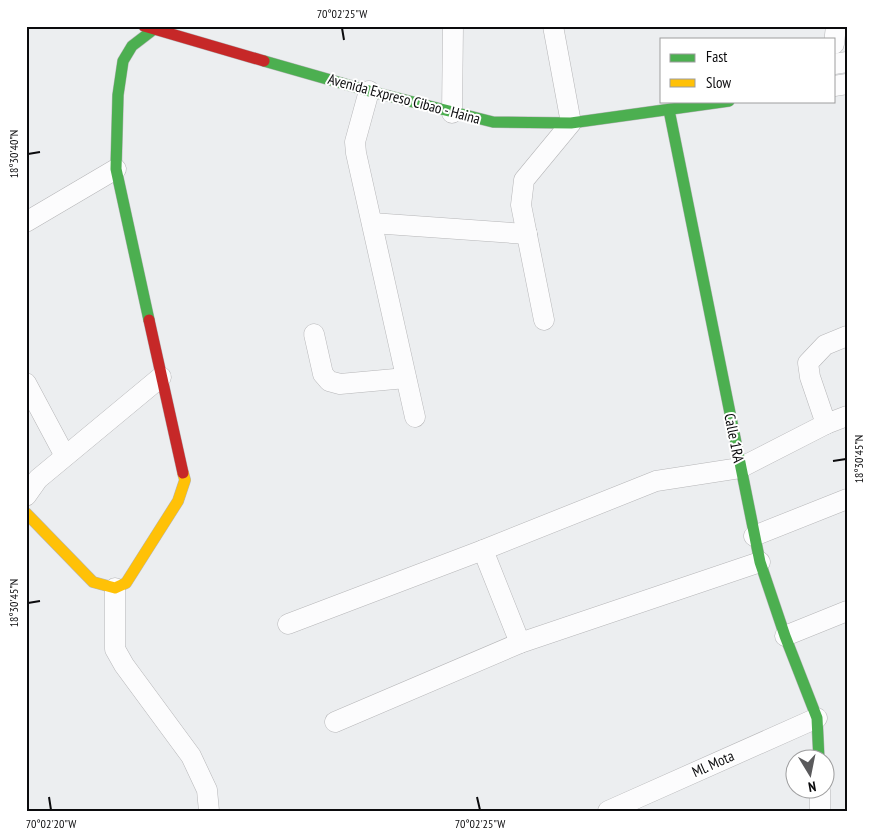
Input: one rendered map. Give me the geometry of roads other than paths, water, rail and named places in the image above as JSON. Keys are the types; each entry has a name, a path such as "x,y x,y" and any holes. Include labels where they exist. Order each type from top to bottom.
{"street":[{"name":"Avenida Expreso Cibao - Haina","path":"144,26 157,28 369,91 493,122 571,123 722,102"},
{"path":"452,113 454,26"},
{"path":"544,320 521,205 524,180 571,123 553,26"},
{"path":"26,512 93,582 115,588 126,583 178,501 185,480 116,169 118,95 123,61 132,46 157,28"},
{"path":"369,91 355,142 356,153 415,417"},
{"name":"Calle 1RA","path":"669,110 760,562 785,636 817,718 819,750"},
{"path":"26,222 116,169"},
{"path":"372,223 527,234"},
{"path":"314,334 323,374 329,381 340,384 406,378"},
{"path":"826,424 810,377 808,363 825,345 847,336"},
{"path":"26,496 38,479 161,377"},
{"path":"26,383 65,456"},
{"path":"288,624 483,550 656,481 740,468 826,424 847,416"},
{"path":"754,536 847,499"},
{"path":"483,550 520,643"},
{"path":"335,722 520,643 760,562"},
{"path":"115,588 115,649 124,666 191,756 207,790 209,811"},
{"path":"785,636 847,612"},
{"name":"Ml. Mota","path":"608,811 817,718"}]}
